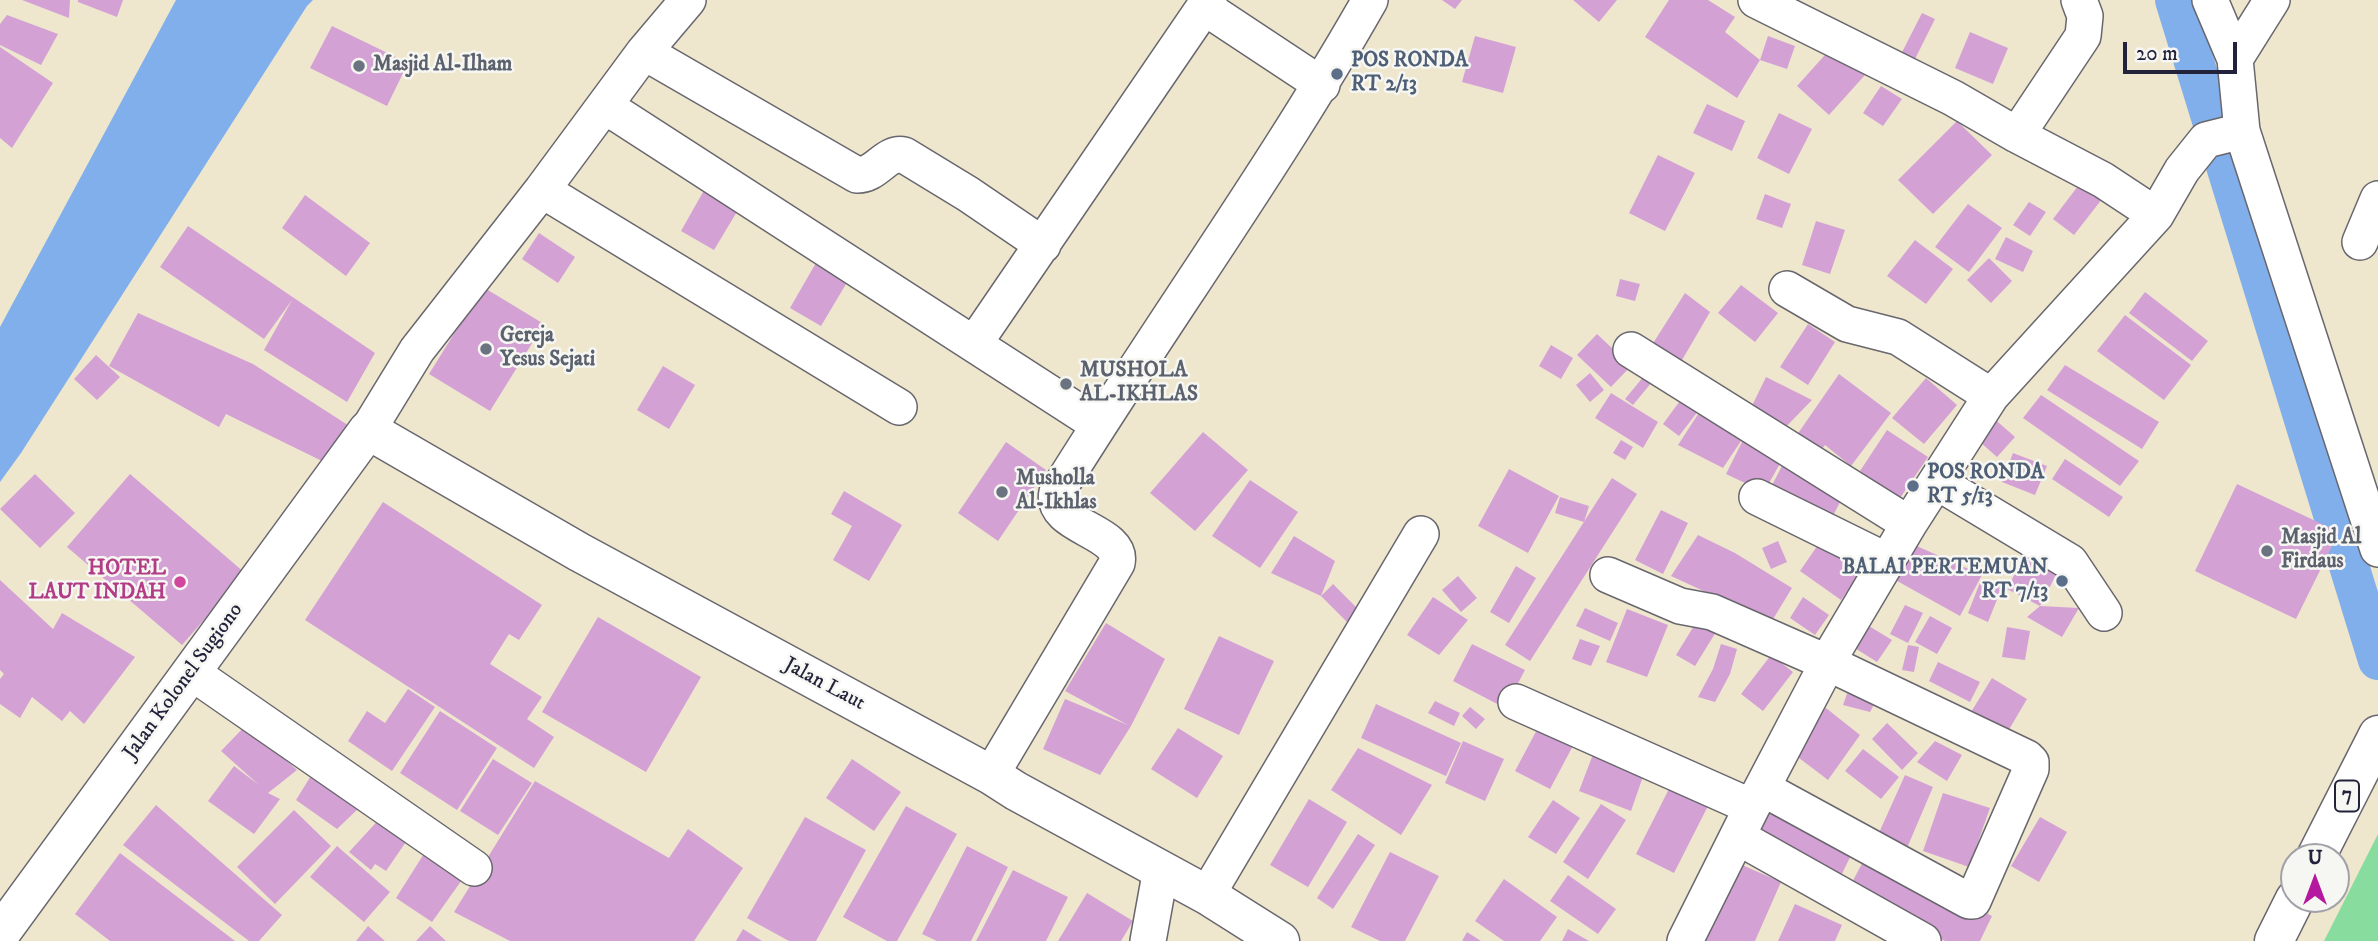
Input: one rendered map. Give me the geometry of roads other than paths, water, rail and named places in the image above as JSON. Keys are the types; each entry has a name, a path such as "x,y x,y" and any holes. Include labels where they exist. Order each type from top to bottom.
{"main road":[{"name":"Jalan Kolonel Sugiono","path":"0,934 368,430"},
{"name":"Jalan Laut","path":"368,430 579,552 1161,869 1280,941"},
{"name":"7","path":"2323,843 2378,735"},
{"path":"2274,941 2288,913"}],"street":[{"path":"368,430 417,350 542,190 644,52 688,0"},
{"path":"991,775 1117,563 1114,547 1062,513 1056,498 1057,492 1322,85 1370,0"},
{"path":"1756,0 1953,98 2103,180 2156,215"},
{"path":"2017,135 2083,36 2085,16 2079,0"},
{"path":"2210,0 2235,59"},
{"path":"2272,0 2235,59 2226,135 2378,549"},
{"path":"974,344 1207,4 1322,85"},
{"path":"644,52 857,175 867,175 894,155 904,155 968,194 1042,245"},
{"path":"605,106 1099,425"},
{"path":"1685,941 1828,663 1886,561 1991,396 2156,215 2182,170 2226,135"},
{"path":"542,190 899,407"},
{"path":"2360,242 2378,199"},
{"path":"1787,289 1847,324 1898,337 1991,396"},
{"path":"1631,350 1909,524"},
{"path":"1937,482 2070,562 2104,613"},
{"path":"1757,498 1886,561"},
{"path":"1207,895 1421,534"},
{"path":"1516,702 1751,810 1969,901 1975,899 2031,769 2029,759 1828,663 1712,612 1680,606 1608,575"},
{"path":"191,672 474,868"},
{"path":"1751,810 1923,941"},
{"path":"1148,941 1161,869"}],"water":[{"path":"176,0 313,0 0,482 0,327"}],"waterway":[{"path":"2175,0 2378,660"}],"place":[{"name":"Masjid Al-Ilham","path":"359,66"},
{"name":"POS RONDA RT 2/13","path":"1337,74"},
{"name":"Gereja Yesus Sejati","path":"486,349"},
{"name":"MUSHOLA AL-IKHLAS","path":"1066,384"},
{"name":"POS RONDA RT 5/13","path":"1913,486"},
{"name":"Musholla Al-Ikhlas","path":"1002,492"},
{"name":"Masjid Al Firdaus","path":"2267,551"},
{"name":"BALAI PERTEMUAN RT 7/13","path":"2062,581"},
{"name":"HOTEL LAUT INDAH","path":"180,582"}]}
